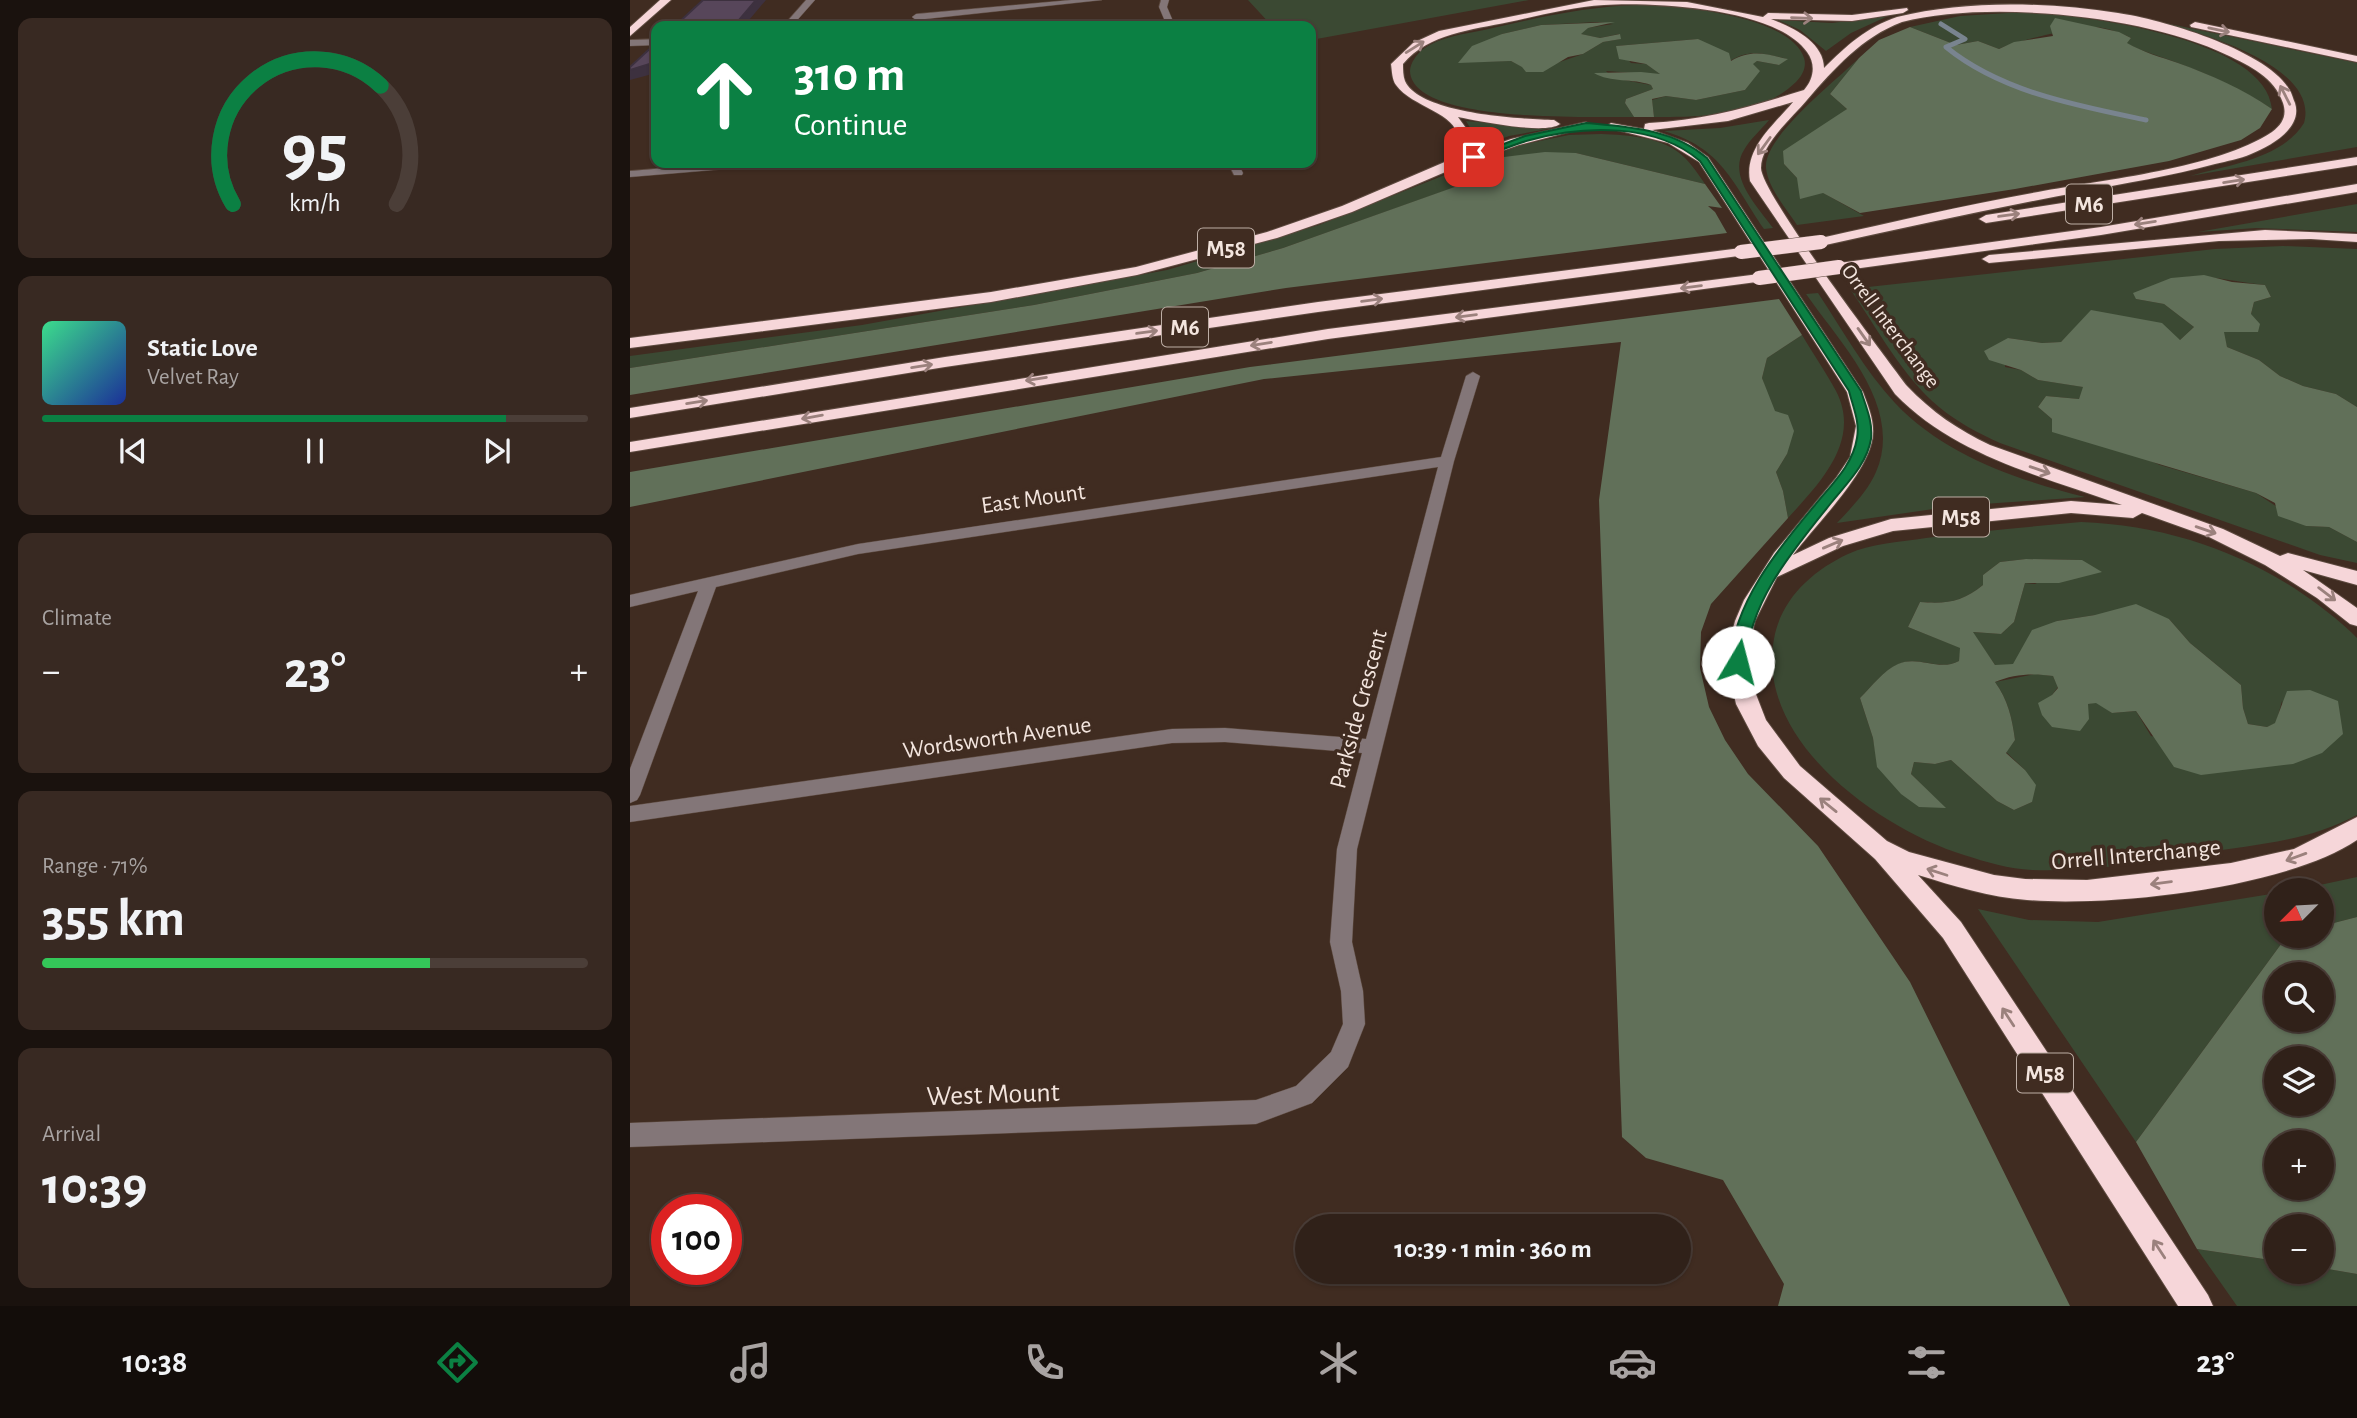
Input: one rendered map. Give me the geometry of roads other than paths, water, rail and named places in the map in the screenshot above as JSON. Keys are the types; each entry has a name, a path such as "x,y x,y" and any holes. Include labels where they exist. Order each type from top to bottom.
{"highway":[{"path":"630,33 666,0"},
{"path":"1734,11 1793,18 1845,18 1968,0"},
{"path":"2031,0 2129,12 2357,59"},
{"name":"Orrell Interchange","path":"1810,89 1773,106 1722,120 1672,126 1586,126 1498,121 1439,109 1407,91 1398,79 1396,71 1406,52 1439,36 1603,2 1672,2 1734,11 1787,30 1810,47 1818,60 1819,71 1810,89 1759,151 1754,166 1757,181 1901,390 1938,424 1984,449 2216,533 2252,549 2313,583 2357,619"},
{"name":"M6","path":"1810,89 1857,41 1899,20 1957,8 2032,6 2093,12 2147,22 2220,46 2242,56 2273,77 2284,89 2291,110 2290,120 2266,142 2220,160 2004,202 1821,242"},
{"name":"M58","path":"1439,109 1463,129 1466,140 1463,150 1452,164"},
{"name":"M58","path":"630,343 990,297 1137,271 1200,256 1297,227 1347,209 1452,164 1529,138 1586,126"},
{"name":"Orrell Interchange","path":"1611,127 1674,141 1704,160 1855,391 1864,420 1864,439 1855,465 1803,528 1772,572 1747,617 1740,639 1738,662 1743,692 1755,722 1780,759 1808,789 1880,850 1982,885 2082,892 2229,874 2270,866 2315,849 2357,827"},
{"name":"M6","path":"630,413 945,362 1318,307 2085,205 2357,161"},
{"name":"M6","path":"630,447 1181,356 2101,231 2357,188"},
{"name":"M6","path":"1839,267 2021,257 2212,237 2293,234 2357,237"},
{"name":"Orrell Interchange","path":"1772,572 1836,542 1891,525 2071,507 2159,514"},
{"path":"2252,549 2357,578"},
{"name":"M58","path":"1880,850 1952,930 2197,1306"}],"street":[{"path":"792,21 811,0"},
{"path":"916,17 1098,0"},
{"path":"1165,0 1163,6 1169,21"},
{"path":"964,12 965,21"},
{"path":"630,43 651,42"},
{"path":"630,174 701,168"},
{"name":"Parkside Crescent","path":"1340,1059 1354,1024 1352,991 1341,942 1347,849 1371,747 1381,719 1447,461 1473,376"},
{"name":"East Mount","path":"630,601 872,547 1447,461"},
{"path":"630,795 709,583"},
{"name":"Wordsworth Avenue","path":"630,814 1172,736 1225,735 1371,747"},
{"name":"West Mount","path":"630,1135 1256,1112 1304,1095 1340,1059"}],"waterway":[{"path":"1941,24 1965,39 1946,47 1991,75 2067,103 2146,120"}]}
